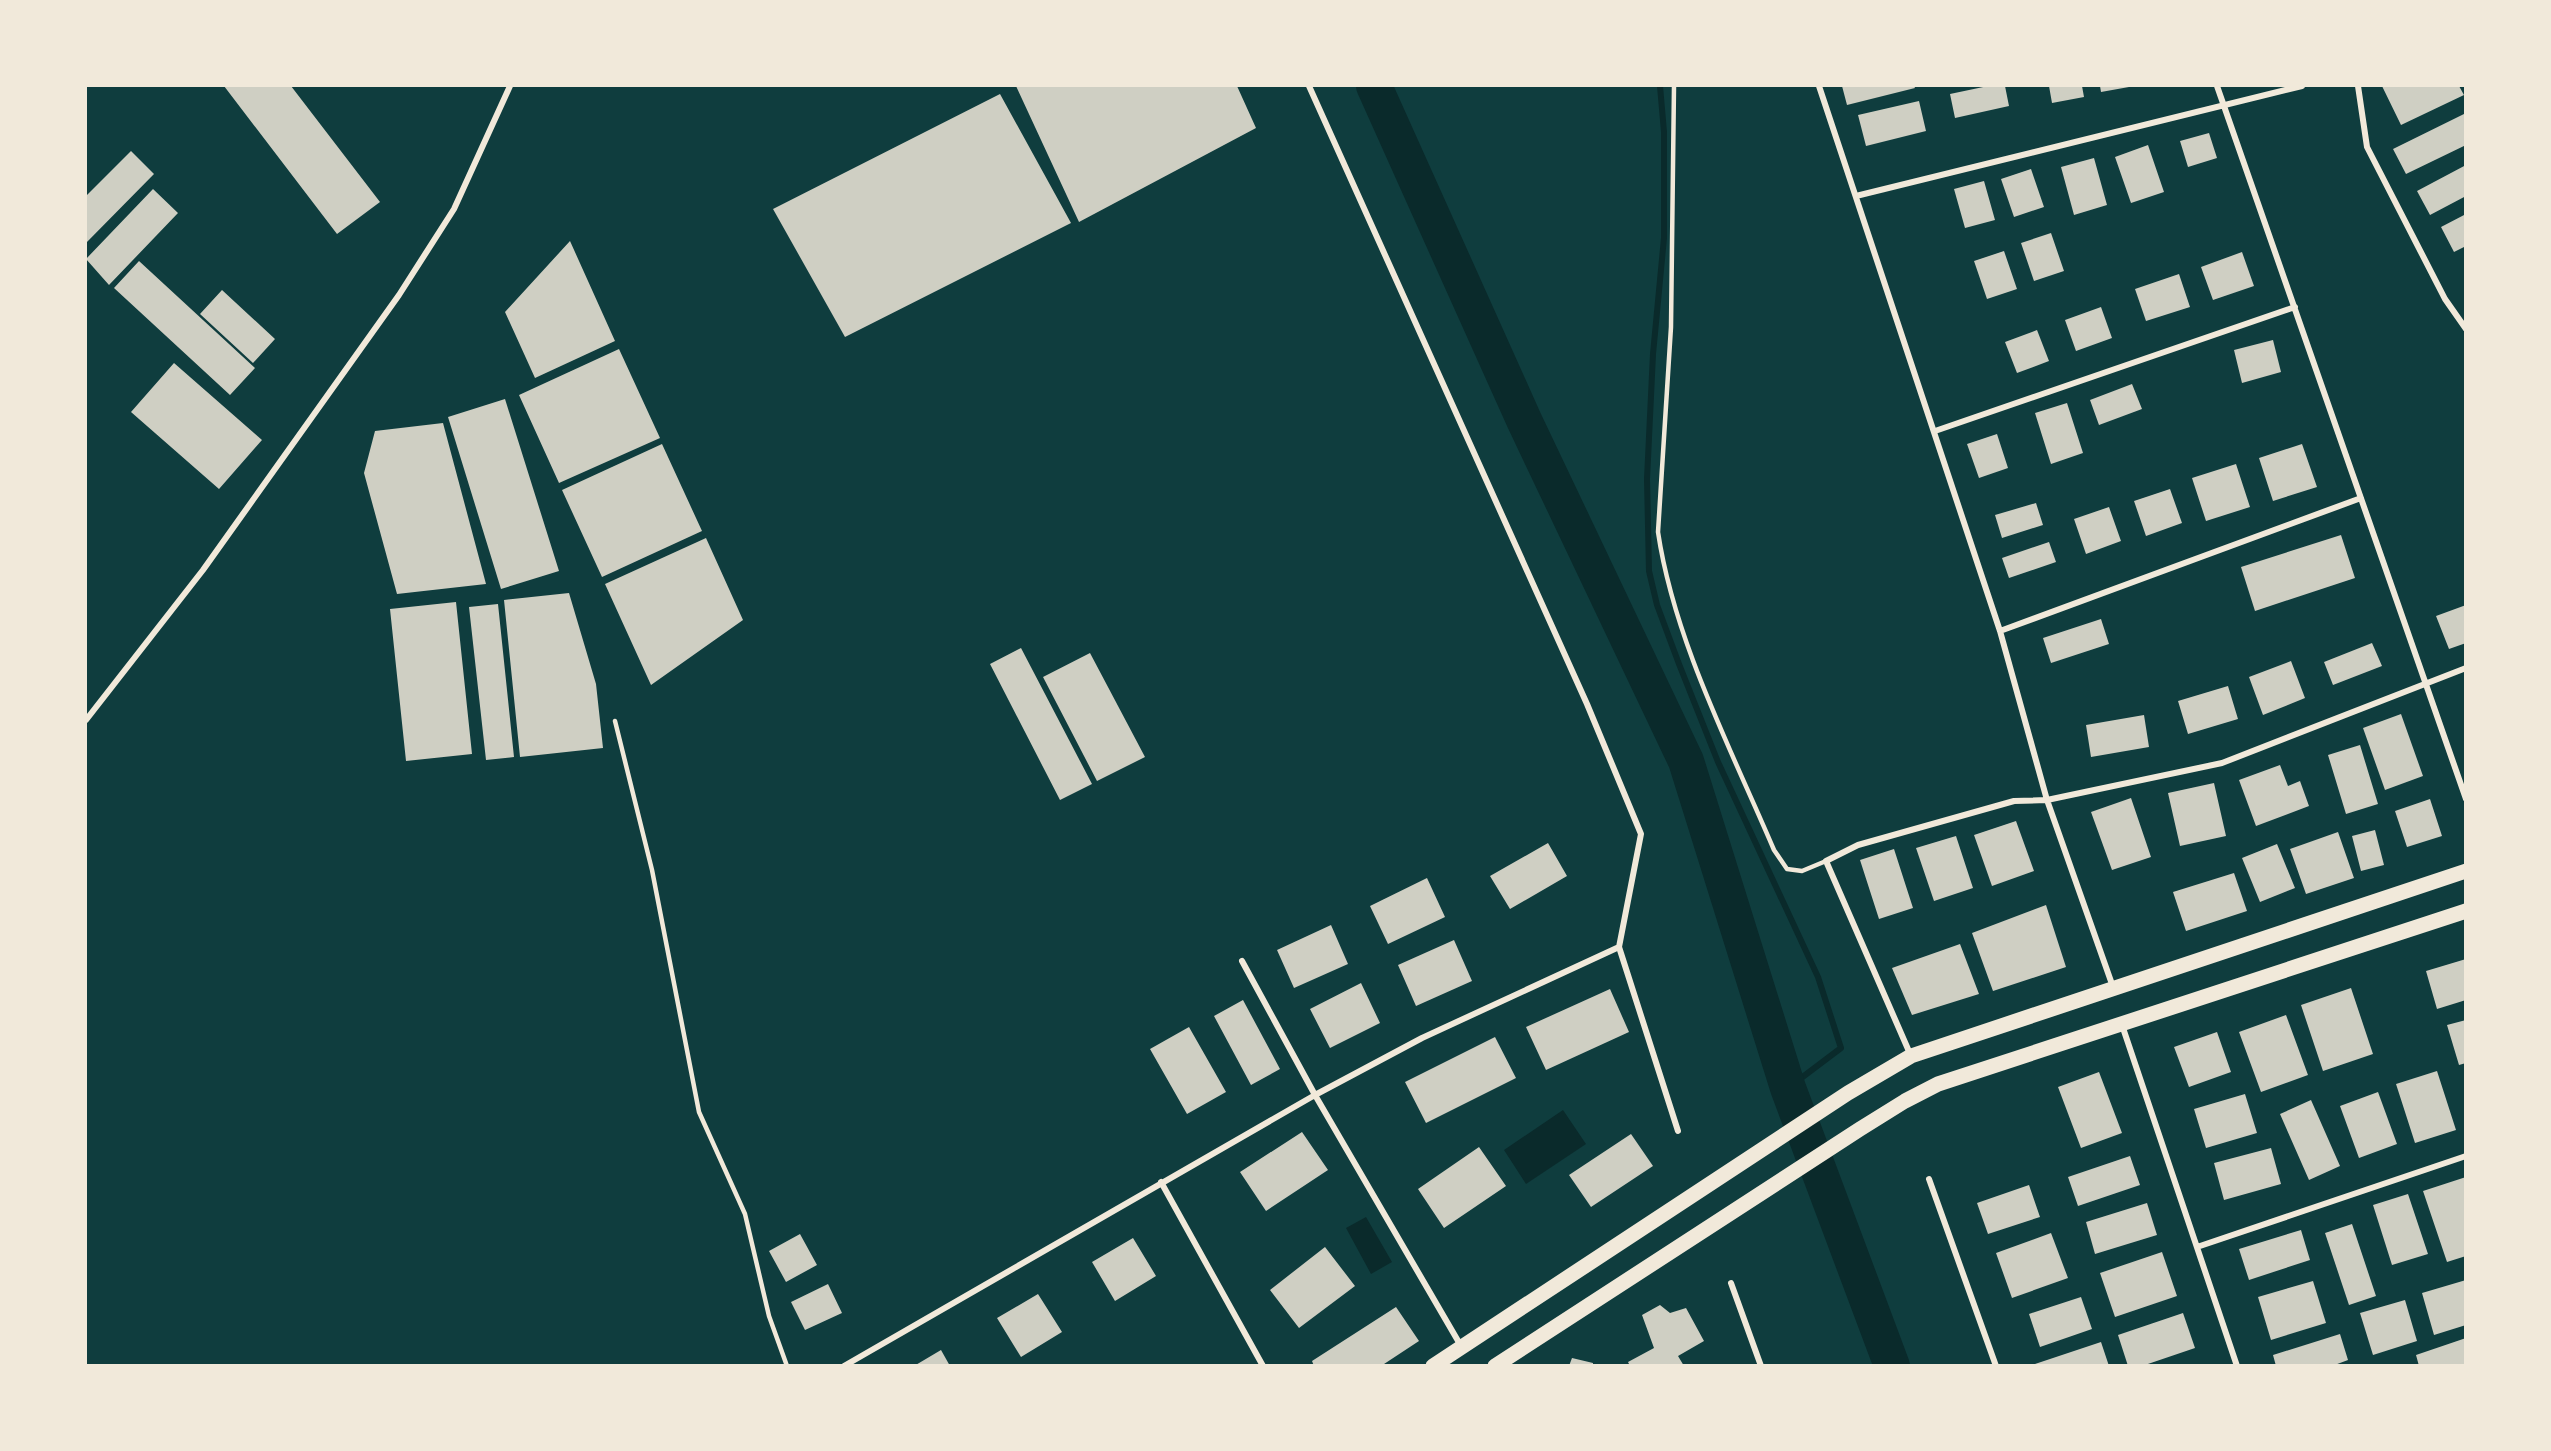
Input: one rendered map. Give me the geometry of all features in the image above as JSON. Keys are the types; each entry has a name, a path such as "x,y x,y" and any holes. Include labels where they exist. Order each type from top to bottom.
{"main road":[{"path":"1433,1365 1848,1093 1911,1056 2466,871"},
{"path":"1495,1365 1860,1129 1938,1084 2466,911"}],"street":[{"path":"86,720 203,570 399,295 454,209 510,86"},
{"path":"1309,86 1587,704 1641,834 1619,947 1678,1131"},
{"path":"1819,86 2000,631 2047,800 2113,987"},
{"path":"2217,86 2466,799"},
{"path":"1856,196 2302,86"},
{"path":"2358,86 2367,147 2445,299 2466,329"},
{"path":"1935,431 2295,308"},
{"path":"2000,631 2361,498"},
{"path":"1911,1056 1826,861 1858,845 2014,801 2047,800 2222,763 2466,668"},
{"path":"847,1365 1315,1095 1422,1038 1619,947"},
{"path":"1242,961 1315,1095 1461,1347"},
{"path":"2121,1023 2237,1365"},
{"path":"2198,1247 2466,1156"},
{"path":"1929,1179 1996,1365"},
{"path":"1161,1182 1263,1365"},
{"path":"1731,1283 1761,1365"}],"lane":[{"path":"1674,86 1671,327 1658,532 1662,561 1676,618 1774,850 1787,869 1802,871 1826,861"},
{"path":"615,721 652,870 699,1112 745,1214 769,1316 787,1365"}],"water":[{"path":"1563,1110 1586,1144 1526,1184 1504,1150"},
{"path":"1366,1217 1392,1262 1371,1274 1346,1228"}],"building":[{"path":"224,86 291,86 380,202 337,234"},
{"path":"1016,86 1237,86 1256,128 1079,222"},
{"path":"1842,86 1914,86 1915,88 1847,105"},
{"path":"1988,86 2005,86 2009,106 1955,118 1950,94"},
{"path":"2049,86 2082,86 2084,97 2052,103"},
{"path":"2100,86 2129,86 2129,87 2101,92"},
{"path":"2382,86 2459,86 2464,95 2401,125"},
{"path":"1000,94 1071,223 845,337 773,209"},
{"path":"1919,101 1926,131 1866,146 1858,115"},
{"path":"2466,113 2466,145 2406,174 2393,149"},
{"path":"2209,133 2217,158 2188,167 2180,141"},
{"path":"2148,145 2164,192 2131,203 2115,157"},
{"path":"131,151 154,174 86,243 86,196"},
{"path":"2094,158 2107,205 2074,215 2061,167"},
{"path":"2466,165 2466,196 2430,215 2417,191"},
{"path":"2031,169 2044,207 2014,217 2001,179"},
{"path":"1984,181 1995,220 1965,228 1954,189"},
{"path":"153,189 178,213 109,285 86,259"},
{"path":"2466,214 2466,246 2454,252 2441,227"},
{"path":"2051,233 2064,271 2034,281 2021,243"},
{"path":"570,241 615,341 535,378 505,312"},
{"path":"2004,251 2017,289 1987,299 1974,261"},
{"path":"2242,252 2254,286 2213,300 2201,267"},
{"path":"139,261 255,368 230,395 114,288"},
{"path":"2179,274 2190,307 2146,321 2135,289"},
{"path":"222,290 275,339 253,363 200,314"},
{"path":"2101,307 2112,338 2076,351 2065,320"},
{"path":"2037,330 2049,361 2017,373 2005,342"},
{"path":"2273,340 2281,372 2242,383 2234,350"},
{"path":"619,349 660,438 559,483 519,395"},
{"path":"174,363 262,440 219,489 131,412"},
{"path":"2132,384 2142,409 2099,425 2090,400"},
{"path":"505,399 559,571 501,589 448,417"},
{"path":"2067,403 2083,453 2051,464 2035,413"},
{"path":"443,423 486,584 397,594 364,473 375,431"},
{"path":"1997,434 2008,468 1979,478 1967,444"},
{"path":"662,444 702,531 602,577 562,490"},
{"path":"2302,444 2317,487 2273,501 2259,458"},
{"path":"2236,464 2250,507 2206,521 2192,478"},
{"path":"2170,489 2182,523 2146,536 2134,501"},
{"path":"2036,503 2043,525 2002,538 1995,515"},
{"path":"2109,507 2121,541 2086,554 2074,519"},
{"path":"2341,535 2355,578 2255,611 2241,567"},
{"path":"706,538 743,620 651,685 605,584"},
{"path":"2049,542 2056,562 2009,578 2002,558"},
{"path":"569,593 596,684 603,748 520,757 504,600"},
{"path":"456,602 472,754 406,761 390,609"},
{"path":"498,604 514,757 486,760 469,607"},
{"path":"2466,605 2466,643 2449,649 2436,616"},
{"path":"2101,619 2109,644 2051,663 2043,638"},
{"path":"2372,643 2382,666 2333,685 2324,662"},
{"path":"1021,648 1092,784 1060,800 990,664"},
{"path":"1090,653 1145,757 1097,781 1043,677"},
{"path":"2291,661 2305,698 2263,715 2249,677"},
{"path":"2228,686 2238,719 2188,734 2178,701"},
{"path":"2401,714 2423,776 2385,790 2363,728"},
{"path":"2144,715 2149,747 2091,757 2086,725"},
{"path":"2360,745 2378,804 2346,814 2328,755"},
{"path":"2280,765 2288,786 2300,781 2309,806 2256,826 2239,780"},
{"path":"2214,783 2226,836 2180,846 2168,793"},
{"path":"2131,798 2151,857 2112,870 2091,812"},
{"path":"2430,799 2442,836 2407,847 2395,811"},
{"path":"2016,821 2034,871 1992,886 1974,835"},
{"path":"2375,830 2384,865 2361,871 2352,836"},
{"path":"2338,832 2354,878 2306,894 2290,849"},
{"path":"1956,836 1973,888 1934,901 1916,848"},
{"path":"1548,843 1567,876 1510,909 1490,876"},
{"path":"2277,844 2295,888 2260,902 2242,858"},
{"path":"1894,849 1913,908 1879,919 1860,860"},
{"path":"2234,873 2247,911 2186,931 2173,892"},
{"path":"1427,878 1445,917 1388,944 1370,906"},
{"path":"2046,905 2066,967 1993,991 1972,933"},
{"path":"1331,925 1348,964 1294,988 1277,950"},
{"path":"1454,940 1472,981 1416,1006 1398,965"},
{"path":"1960,944 1979,994 1912,1015 1892,968"},
{"path":"2466,959 2466,1000 2437,1009 2426,971"},
{"path":"1361,983 1380,1023 1330,1048 1310,1009"},
{"path":"2351,988 2373,1054 2323,1071 2301,1005"},
{"path":"1610,989 1629,1032 1546,1070 1526,1027"},
{"path":"1243,1000 1280,1069 1251,1085 1214,1016"},
{"path":"2286,1015 2308,1075 2261,1092 2239,1032"},
{"path":"2466,1020 2466,1063 2459,1065 2447,1025"},
{"path":"1189,1027 1226,1092 1187,1114 1150,1049"},
{"path":"2217,1032 2231,1072 2189,1087 2174,1047"},
{"path":"1495,1037 1516,1078 1426,1123 1405,1082"},
{"path":"2437,1071 2456,1130 2415,1143 2396,1084"},
{"path":"2099,1072 2122,1133 2081,1148 2058,1087"},
{"path":"2378,1092 2397,1144 2359,1158 2340,1106"},
{"path":"2245,1094 2257,1133 2206,1148 2194,1109"},
{"path":"2311,1100 2340,1166 2309,1180 2280,1114"},
{"path":"1302,1132 1328,1170 1266,1211 1240,1172"},
{"path":"1631,1134 1653,1166 1591,1207 1569,1175"},
{"path":"1479,1147 1506,1186 1444,1228 1418,1189"},
{"path":"2271,1148 2281,1184 2224,1200 2214,1163"},
{"path":"2130,1156 2140,1185 2078,1206 2068,1177"},
{"path":"2466,1177 2466,1256 2447,1262 2423,1191"},
{"path":"2029,1185 2040,1217 1988,1234 1977,1203"},
{"path":"2408,1194 2428,1254 2392,1265 2373,1205"},
{"path":"2147,1203 2157,1235 2095,1254 2086,1222"},
{"path":"2352,1224 2376,1296 2349,1305 2325,1233"},
{"path":"2301,1230 2310,1260 2249,1280 2239,1249"},
{"path":"2051,1233 2068,1278 2012,1298 1996,1253"},
{"path":"800,1234 817,1265 786,1282 769,1251"},
{"path":"1133,1238 1156,1276 1115,1301 1092,1262"},
{"path":"1325,1247 1355,1286 1299,1328 1270,1290"},
{"path":"2162,1252 2177,1296 2115,1317 2100,1273"},
{"path":"2466,1280 2466,1325 2434,1335 2422,1293"},
{"path":"2313,1281 2326,1323 2271,1340 2258,1297"},
{"path":"828,1284 842,1313 805,1330 791,1302"},
{"path":"1038,1294 1062,1332 1021,1357 997,1318"},
{"path":"2081,1297 2092,1329 2040,1347 2029,1314"},
{"path":"2405,1300 2417,1341 2373,1355 2360,1313"},
{"path":"1660,1305 1670,1313 1686,1308 1704,1341 1678,1356 1684,1366 1630,1366 1628,1362 1654,1348 1642,1315"},
{"path":"1396,1307 1419,1341 1381,1366 1314,1366 1312,1361"},
{"path":"2183,1313 2195,1348 2142,1366 2128,1366 2118,1335"},
{"path":"2340,1334 2348,1360 2332,1366 2276,1366 2273,1355"},
{"path":"2466,1338 2466,1366 2419,1366 2416,1355"},
{"path":"2101,1342 2109,1366 2036,1366 2035,1364"},
{"path":"941,1350 950,1366 914,1366"},
{"path":"1572,1358 1593,1363 1593,1366 1569,1366"}],"waterway":[{"path":"1374,86 1524,420 1686,761 1788,1088 1892,1366"},
{"path":"1660,86 1664,132 1664,238 1653,354 1647,479 1649,571 1657,605 1718,762 1818,977 1841,1048 1788,1088"}]}
